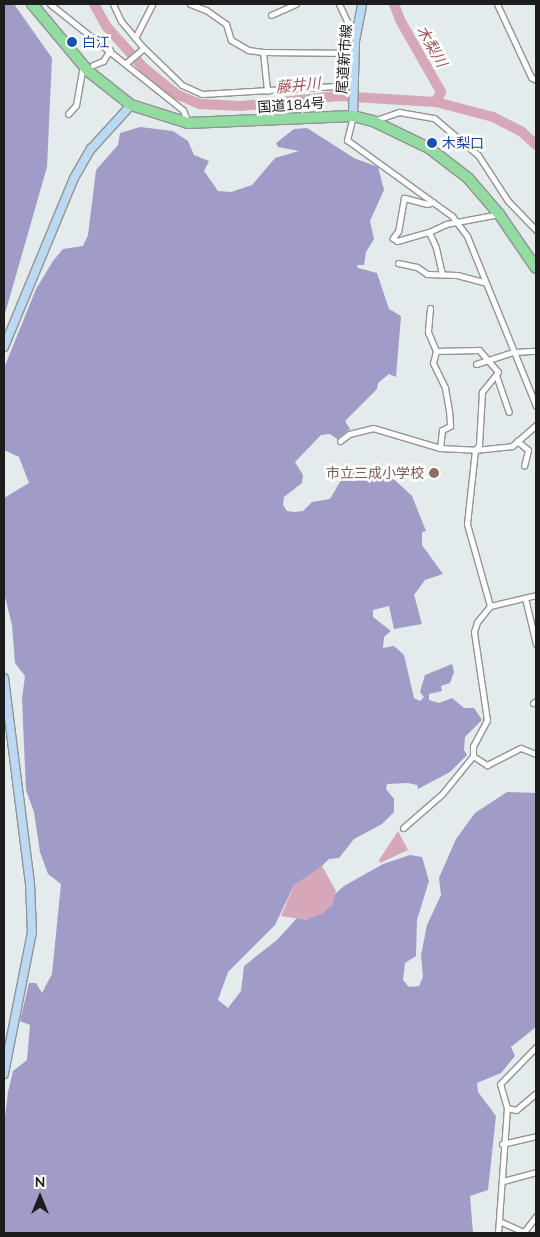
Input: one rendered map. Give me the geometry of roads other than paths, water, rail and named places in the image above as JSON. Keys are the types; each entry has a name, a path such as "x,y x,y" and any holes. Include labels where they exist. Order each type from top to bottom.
{"highway":[{"name":"国道184号","path":"32,4 89,66 131,105 188,123 353,112 429,148 468,178 499,214 536,268"}],"street":[{"path":"50,4 110,50 149,85 182,110 188,123"},
{"path":"114,4 121,21 144,48 182,85 202,94 353,85"},
{"path":"135,38 152,4"},
{"path":"190,4 206,10 226,24 231,40 248,50 263,52 355,53"},
{"path":"271,15 296,4"},
{"path":"339,4 349,25 358,28"},
{"name":"尾道新市線","path":"353,112 355,53 362,4"},
{"path":"497,4 531,77 536,80"},
{"path":"126,64 144,48"},
{"path":"68,114 76,105 82,71 89,66 103,61 110,50"},
{"path":"263,52 267,91"},
{"path":"4,347 74,178 91,149 131,105"},
{"path":"353,112 347,140 433,202 458,223 467,236 484,282 536,406"},
{"path":"373,121 400,112 434,118 478,155 508,201 536,230"},
{"path":"433,202 427,204 404,198 398,231 393,238 397,241 429,232 446,224 499,214"},
{"path":"429,232 436,248 442,274"},
{"path":"398,263 417,267 427,274 442,274 484,282"},
{"path":"430,308 428,332 436,351 433,363 445,388 449,410 450,426 442,430 440,448"},
{"path":"436,351 474,349 484,353 498,372 496,375 510,412"},
{"path":"476,364 514,352 536,351"},
{"path":"490,606 467,524 475,450 479,445 482,392 496,375"},
{"path":"340,441 349,434 372,428 440,448 475,450 512,446 536,425"},
{"path":"517,441 528,450 524,466"},
{"path":"403,828 442,794 473,756 473,746 487,720 474,632 477,622 490,606 536,595"},
{"path":"525,598 533,624 536,644"},
{"path":"4,678 6,725 30,883 32,932 4,1074"},
{"path":"473,756 488,765 521,748 536,754"},
{"path":"498,1233 502,1181 502,1144 507,1108 500,1084 536,1047"},
{"path":"507,1108 516,1110 536,1093"},
{"path":"502,1144 536,1136"},
{"path":"502,1181 536,1172"},
{"path":"499,1221 524,1232 536,1216"}],"waterway":[{"name":"藤井川","path":"94,4 107,27 143,67 176,94 200,104 241,106 337,96 436,102 493,117 522,132 536,145"},
{"name":"木梨川","path":"394,4 400,20 441,92 436,102"}],"place":[{"name":"白江","path":"72,42"},
{"name":"木梨口","path":"432,143"},
{"name":"市立三成小学校","path":"434,473"}]}
